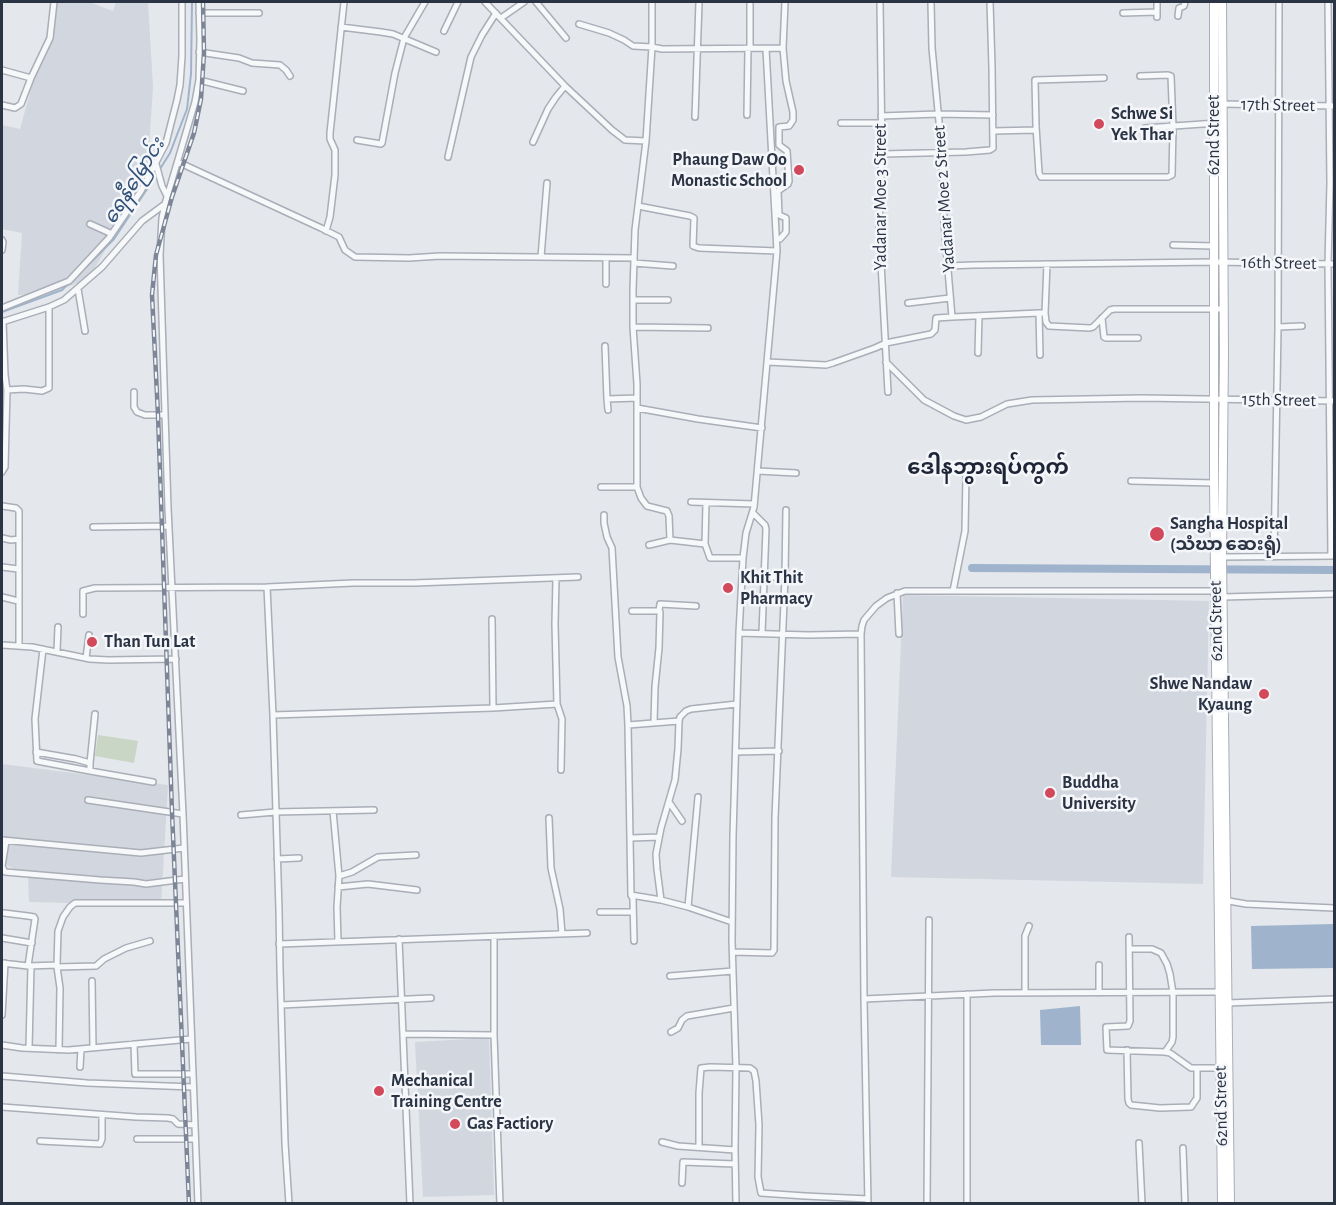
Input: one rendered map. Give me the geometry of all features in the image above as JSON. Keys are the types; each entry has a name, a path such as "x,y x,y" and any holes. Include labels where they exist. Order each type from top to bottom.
{"main road":[{"name":"62nd Street","path":"1214,2 1219,262 1223,309 1214,483 1220,560"},
{"name":"62nd Street","path":"1222,2 1222,104 1218,123 1214,246 1219,262 1214,309 1218,399 1224,1068 1230,1203"},
{"name":"62nd Street","path":"1223,992 1227,1003 1224,1068"},
{"name":"62nd Street","path":"1222,1203 1226,1146"}],"street":[{"path":"2,105 15,108 21,104 50,38 54,2"},
{"path":"2,309 69,281 112,234 157,165 170,128 180,85 183,39 182,2"},
{"path":"198,1203 169,526 160,255 165,204 195,102 199,80 199,2"},
{"path":"326,231 335,175 334,150 330,133 344,2"},
{"path":"357,140 382,143 404,38 425,2"},
{"path":"444,31 458,2"},
{"path":"485,2 566,86 620,137 629,141 646,141"},
{"path":"448,157 471,57 482,35 498,15 524,2"},
{"path":"536,2 566,38"},
{"path":"652,2 652,47 646,141 634,260 633,327 637,399 637,487 647,506 666,510 669,513 670,540"},
{"path":"694,117 699,2"},
{"path":"747,115 750,2"},
{"path":"777,238 786,232 786,218 779,215 778,191 789,181 787,152 779,145 779,127 789,126 793,120 783,48 785,2"},
{"name":"Yadanar Moe 3 Street","path":"880,2 882,154 879,226 888,392"},
{"name":"Yadanar Moe 2 Street","path":"931,2 932,48 942,153 944,223 952,317"},
{"path":"882,154 990,150 993,146 990,2"},
{"path":"1123,13 1157,15 1157,2"},
{"path":"1178,16 1179,8 1184,6 1185,2"},
{"path":"1274,557 1280,105 1279,2"},
{"path":"1220,560 1333,556 1330,183 1332,106 1328,2"},
{"path":"200,13 259,13"},
{"path":"579,24 609,33 633,46 662,49 783,48"},
{"path":"341,27 381,32 404,38 436,52"},
{"path":"736,1203 736,1067 732,921 739,633 743,558 746,533 753,513 758,471 777,251 766,49"},
{"path":"199,52 238,58 252,63 280,65 290,76"},
{"path":"2,70 31,78"},
{"path":"1104,78 1035,80 1036,130 1041,177 1168,177 1173,173 1170,75 1140,76"},
{"path":"199,80 243,91"},
{"path":"533,142 548,109 566,86"},
{"name":"17th Street","path":"1222,104 1332,106"},
{"path":"881,116 993,115"},
{"path":"841,123 881,123"},
{"path":"1145,128 1218,123"},
{"path":"993,131 1036,130"},
{"path":"178,162 339,237 348,254 355,257 606,258 673,266"},
{"path":"157,165 160,182 167,196"},
{"path":"541,257 548,183"},
{"path":"2,472 6,458 7,390 4,375 2,321 49,307 64,300 102,267 142,221 165,204"},
{"path":"638,206 690,216 694,219 693,246 699,248 777,251"},
{"path":"90,224 112,234"},
{"path":"2,240 2,250"},
{"path":"1173,245 1214,246"},
{"path":"606,258 606,284"},
{"name":"16th Street","path":"948,266 1219,262 1331,264"},
{"path":"1040,355 1047,264"},
{"path":"78,289 86,332"},
{"path":"908,303 950,298"},
{"path":"634,300 668,300"},
{"path":"7,390 42,391 49,388 49,307"},
{"path":"1042,313 1049,326 1052,327 1090,328 1114,309 1223,309"},
{"path":"768,362 826,365 886,343 931,334 935,330 935,319 1042,313"},
{"path":"978,353 979,316"},
{"path":"1102,318 1104,337 1138,338"},
{"path":"1278,327 1302,326"},
{"path":"633,327 708,328"},
{"path":"605,346 608,410"},
{"path":"886,362 924,400 966,420 975,419 1007,404 1022,401 1218,399"},
{"path":"134,392 134,407 137,412 145,415 165,415"},
{"path":"607,399 637,399"},
{"name":"15th Street","path":"1218,399 1332,401"},
{"path":"637,408 762,428"},
{"path":"758,471 796,473"},
{"path":"953,591 965,531 966,475"},
{"path":"1131,481 1214,483"},
{"path":"601,487 637,487"},
{"path":"691,502 754,504"},
{"path":"706,503 705,544 710,558 743,558"},
{"path":"2,506 18,510 19,646"},
{"path":"733,952 773,952 786,510"},
{"path":"753,513 765,525 762,633"},
{"path":"604,515 604,523 612,548 618,657 627,706 634,941"},
{"path":"93,527 169,526"},
{"path":"2,538 19,539"},
{"path":"649,545 670,540 705,544"},
{"path":"2,567 18,569"},
{"path":"742,576 785,577"},
{"path":"83,614 84,590 95,588 267,587 578,577"},
{"path":"556,578 557,704 562,719 561,770"},
{"path":"267,587 273,715 285,1143 289,1203"},
{"path":"699,1147 701,1068 750,1068 756,1074 759,1125 758,1177 761,1193 868,1201 861,634 862,626 868,616 887,598 905,591 1220,590 1335,594"},
{"path":"897,593 899,634"},
{"path":"2,597 18,600"},
{"path":"654,722 660,603 696,606"},
{"path":"632,611 659,611"},
{"path":"492,619 493,708"},
{"path":"57,651 58,627"},
{"path":"739,633 861,634"},
{"path":"86,658 89,635"},
{"path":"2,645 57,651 86,658 126,661 176,659"},
{"path":"43,649 35,719 38,762 153,782"},
{"path":"273,715 557,704"},
{"path":"661,900 656,861 659,837 676,773 679,721 682,714 691,709 737,704"},
{"path":"90,771 95,714"},
{"path":"628,725 679,721"},
{"path":"736,752 779,751"},
{"path":"36,752 90,763"},
{"path":"688,907 698,797"},
{"path":"88,800 183,813"},
{"path":"669,802 682,821"},
{"path":"241,815 374,810"},
{"path":"333,811 339,876 338,942"},
{"path":"549,818 551,868 560,909 562,934"},
{"path":"631,838 659,837"},
{"path":"184,848 141,853 4,840 2,867 5,872 146,884 185,879"},
{"path":"339,876 352,872 378,857 416,855"},
{"path":"277,859 299,858"},
{"path":"338,887 368,884 417,890"},
{"path":"631,895 661,900 732,921"},
{"path":"1222,900 1246,904 1335,908"},
{"path":"59,1050 58,931 70,907 75,903 186,903"},
{"path":"600,912 633,912"},
{"path":"4,913 34,917 36,921 30,966 29,1048"},
{"path":"927,1203 929,920"},
{"path":"1025,992 1025,936 1029,926"},
{"path":"279,944 587,933"},
{"path":"494,937 494,1035 500,1203"},
{"path":"2,938 32,943"},
{"path":"1129,938 1130,1021 1129,1026 1106,1028 1107,1050 1165,1052 1170,1053 1187,1066 1224,1068"},
{"path":"399,939 410,1203"},
{"path":"2,1015 3,963 30,966 96,966 104,959 126,948 150,941"},
{"path":"1129,949 1152,949 1161,953 1165,958 1173,993 1173,1037 1165,1052"},
{"path":"1099,965 1099,993"},
{"path":"670,976 734,970"},
{"path":"92,981 93,1048"},
{"path":"864,999 1025,992 1223,992"},
{"path":"967,1203 968,994"},
{"path":"281,1005 431,998"},
{"path":"1227,1003 1335,999"},
{"path":"671,1032 678,1028 687,1016 734,1008"},
{"path":"403,1035 494,1035"},
{"path":"2,1045 59,1050 191,1039"},
{"path":"134,1044 135,1084"},
{"path":"80,1067 81,1049"},
{"path":"1127,1050 1128,1099 1131,1105 1160,1108 1191,1107 1197,1098 1197,1068"},
{"path":"135,1074 193,1074"},
{"path":"2,1076 87,1083 193,1087"},
{"path":"2,1107 168,1118 178,1124 195,1125"},
{"path":"40,1141 100,1144 102,1115"},
{"path":"137,1139 195,1140"},
{"path":"662,1142 678,1146 735,1150"},
{"path":"1139,1143 1142,1203"},
{"path":"1183,1148 1185,1203"},
{"path":"682,1183 683,1162 735,1164"}],"shaded area":[{"path":"58,2 89,2 113,11 116,2 148,2 153,87 149,148 155,151 142,194 115,233 89,278 53,293 18,295 22,233 2,229 2,125 20,129"},
{"name":"Buddha University","path":"903,595 1209,601 1203,884 891,877"},
{"path":"2,764 168,785 161,905 29,902 28,875 2,863"},
{"name":"Gas Factiory","path":"489,1038 494,1195 423,1197 415,1042"}],"green space":[{"path":"98,735 138,741 134,763 95,756"}],"water":[{"path":"1334,924 1334,968 1252,969 1251,926"},
{"path":"1080,1006 1081,1045 1041,1045 1040,1010"}],"waterway":[{"name":"ရေနီမြောင်း","path":"160,169 170,153 187,109 191,74 192,2"},
{"name":"ရေနီမြောင်း","path":"86,267 114,239 157,174"},
{"name":"ရေနီမြောင်း","path":"2,312 62,290 69,283"},
{"path":"972,568 1334,570"}],"railway":[{"path":"189,1204 152,295 156,255 172,197 194,133 201,99 204,53 203,2"}],"place":[{"name":"Schwe Si Yek Thar","path":"1099,124"},
{"name":"Phaung Daw Oo Monastic School","path":"799,170"},
{"name":"Sangha Hospital (သံဃာ ဆေးရုံ)","path":"1157,534"},
{"name":"Khit Thit Pharmacy","path":"728,588"},
{"name":"Than Tun Lat","path":"92,642"},
{"name":"Shwe Nandaw Kyaung","path":"1264,694"},
{"name":"Buddha University","path":"1050,793"},
{"name":"Mechanical Training Centre","path":"379,1091"},
{"name":"Gas Factiory","path":"455,1124"}],"district":[{"name":"ဒေါနဘွားရပ်ကွက်","path":"988,468"}]}
